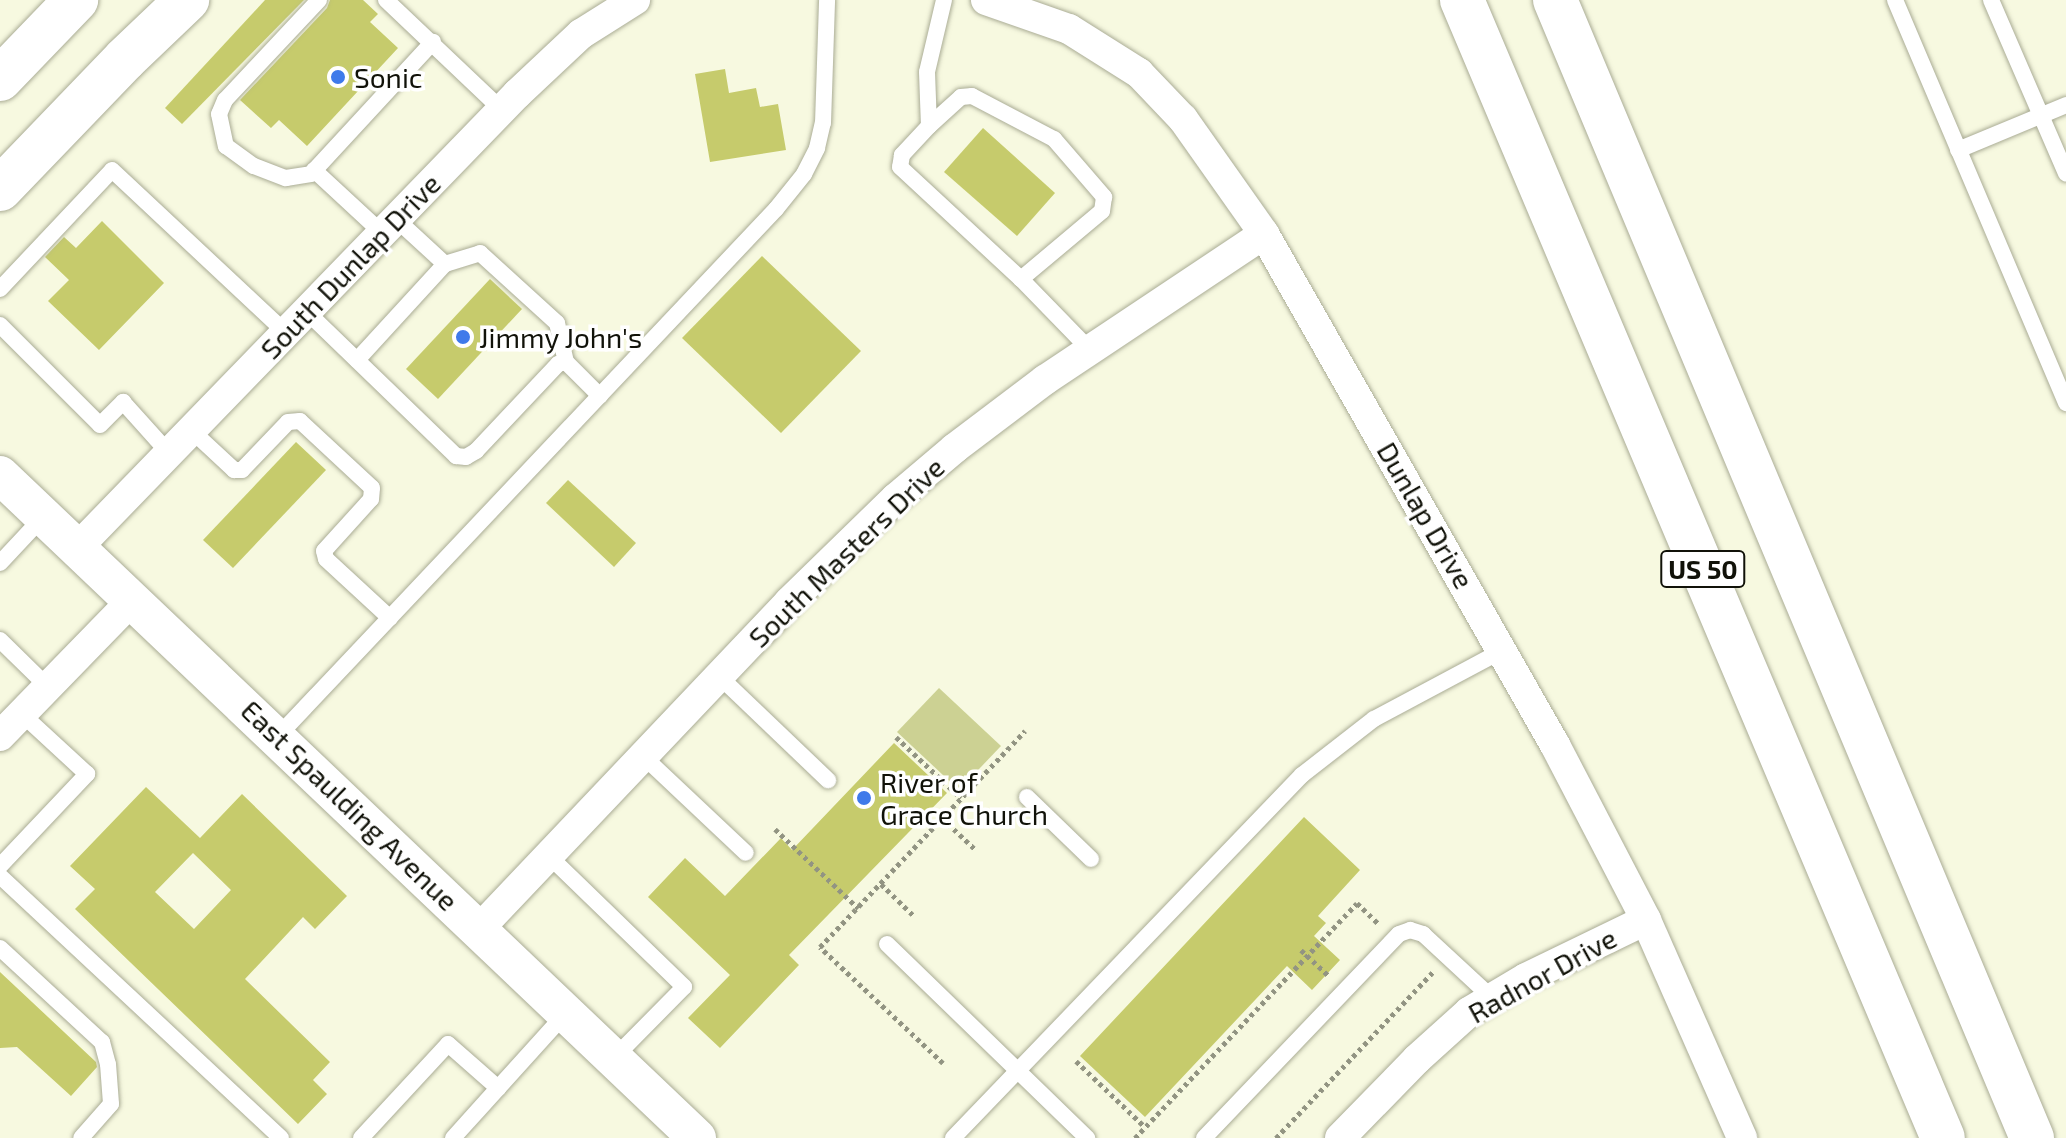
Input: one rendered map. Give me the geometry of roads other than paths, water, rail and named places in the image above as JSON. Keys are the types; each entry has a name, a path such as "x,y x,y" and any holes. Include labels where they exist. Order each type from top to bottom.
{"main road":[{"path":"0,189 125,59 187,0"},
{"name":"US 50","path":"1462,0 1943,1138"},
{"name":"US 50","path":"1555,0 2032,1138"},
{"path":"0,79 66,3"}],"street":[{"name":"South Dunlap Drive","path":"78,547 502,110 581,34 635,0"},
{"name":"Dunlap Drive","path":"986,0 1069,29 1139,73 1183,119 1264,234 1503,650 1646,920 1742,1138"},
{"name":"South Masters Drive","path":"479,929 719,676 896,498 981,427 1264,234"},
{"name":"East Spaulding Avenue","path":"0,475 134,598 697,1138"},
{"path":"0,736 134,598"},
{"name":"Radnor Drive","path":"1340,1138 1433,1043 1492,998 1646,920"}],"lane":[{"path":"319,0 225,100 219,114 226,146 254,166 286,178 314,170 433,42"},
{"path":"386,0 502,110"},
{"path":"278,736 776,209 810,164 820,140 825,106 827,0"},
{"path":"929,126 927,72 944,0"},
{"path":"1895,0 2065,399"},
{"path":"1991,0 2066,173"},
{"path":"1021,279 1102,211 1104,197 1054,139 972,96 961,97 902,155 900,167 1021,279 1090,350"},
{"path":"1958,150 2066,105"},
{"path":"0,289 112,170 296,322 357,360 456,456 466,457 476,451 558,364 566,362"},
{"path":"314,170 445,264"},
{"path":"357,360 445,264 472,254 488,256 557,323 566,362 600,396"},
{"path":"0,325 100,425 123,402 169,453"},
{"path":"191,430 234,470 242,470 288,422 300,421 372,488 371,499 324,551 326,559 390,618"},
{"path":"0,563 44,516"},
{"path":"0,640 48,687"},
{"path":"953,1138 1302,775 1374,719 1503,650"},
{"path":"719,676 828,780"},
{"path":"0,866 87,774 22,714"},
{"path":"643,756 746,853"},
{"path":"1027,797 1091,859"},
{"path":"549,856 684,987 614,1058"},
{"path":"0,876 281,1138"},
{"path":"1204,1138 1394,939 1410,930 1423,934 1492,998"},
{"path":"887,944 1087,1138"},
{"path":"0,948 102,1042 108,1064 111,1104 81,1138"},
{"path":"453,1138 566,1013"},
{"path":"361,1138 448,1044 498,1088"}],"place":[{"name":"Sonic","path":"338,77"},
{"name":"Jimmy John's","path":"463,337"},
{"name":"River of Grace Church","path":"864,798"}]}
